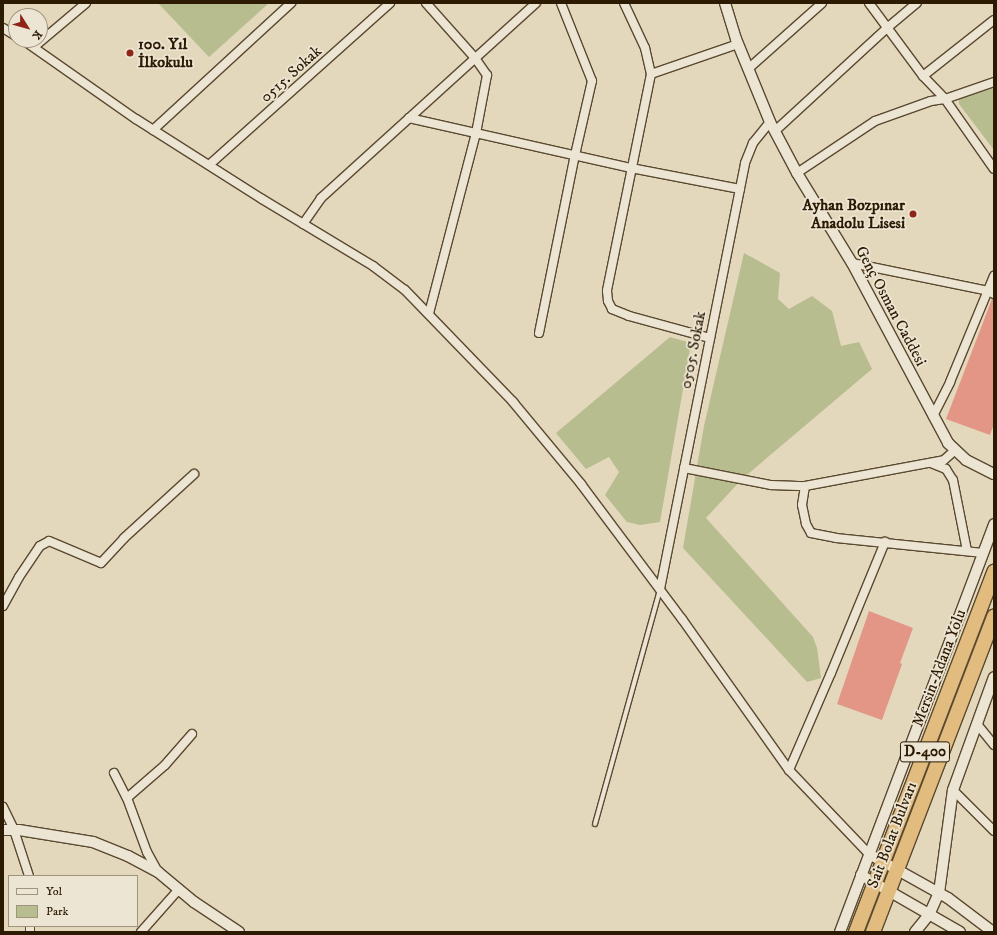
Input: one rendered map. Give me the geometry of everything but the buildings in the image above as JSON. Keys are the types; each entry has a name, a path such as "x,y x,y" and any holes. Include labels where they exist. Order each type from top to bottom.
{"highway":[{"name":"Mersin-Adana Yolu","path":"856,932 994,572"},
{"name":"Sait Bolat Bulvarı","path":"873,932 994,616"}],"street":[{"path":"48,36 86,3"},
{"name":"0515. Sokak","path":"209,165 390,3"},
{"path":"426,3 475,58 487,75 476,133 429,314"},
{"path":"303,224 321,198 536,3"},
{"path":"539,333 575,155 592,81 561,3"},
{"path":"624,3 645,48 651,74 607,291 608,301 612,309 629,316 710,338"},
{"name":"Genç Osman Caddesi","path":"725,3 738,44 772,126 797,173 852,263 948,444 966,460 994,474"},
{"path":"748,69 822,3"},
{"path":"869,3 923,76 945,99 994,169"},
{"name":"0505. Sokak","path":"660,589 745,163 753,142 917,3"},
{"path":"153,130 286,5"},
{"path":"923,76 994,20"},
{"path":"651,74 738,44"},
{"path":"34,48 153,130 373,266 405,290 513,402 581,484 660,589 790,770 869,854 939,893 993,932"},
{"path":"797,173 875,121 931,101 945,99 994,82"},
{"path":"409,118 631,168 740,190"},
{"path":"852,263 991,292"},
{"path":"933,416 991,292 994,276"},
{"path":"684,468 771,485 805,486 944,460 955,450"},
{"path":"931,463 946,470 953,480 967,551"},
{"path":"3,606 19,577 40,546 49,541 100,563 124,538 194,474"},
{"path":"805,486 802,505 806,524 811,534 836,538 983,553"},
{"path":"840,932 994,524"},
{"path":"790,770 885,542"},
{"path":"915,932 929,915 939,893 953,790 994,677"},
{"path":"977,724 994,745"},
{"path":"126,798 165,765 192,734"},
{"path":"114,773 126,798 147,852 158,872"},
{"path":"953,790 994,831"},
{"path":"3,807 14,830 29,875"},
{"path":"3,830 14,830 93,842 128,856 158,872 238,932"},
{"path":"861,875 960,932"},
{"path":"141,932 179,889"}],"lane":[{"path":"595,824 660,589"}],"green space":[{"path":"158,3 269,3 209,57"},
{"path":"994,88 994,150 959,104 959,99"},
{"path":"744,253 780,273 778,299 789,309 812,296 832,311 841,346 859,342 872,369 742,479 706,518 813,637 817,648 821,678 807,682 683,548 704,426"},
{"path":"670,337 691,343 660,522 640,525 627,522 605,495 619,472 609,457 586,469 556,433"}],"place":[{"name":"100. Yıl İlkokulu","path":"130,53"},
{"name":"Ayhan Bozpınar Anadolu Lisesi","path":"913,214"}]}
